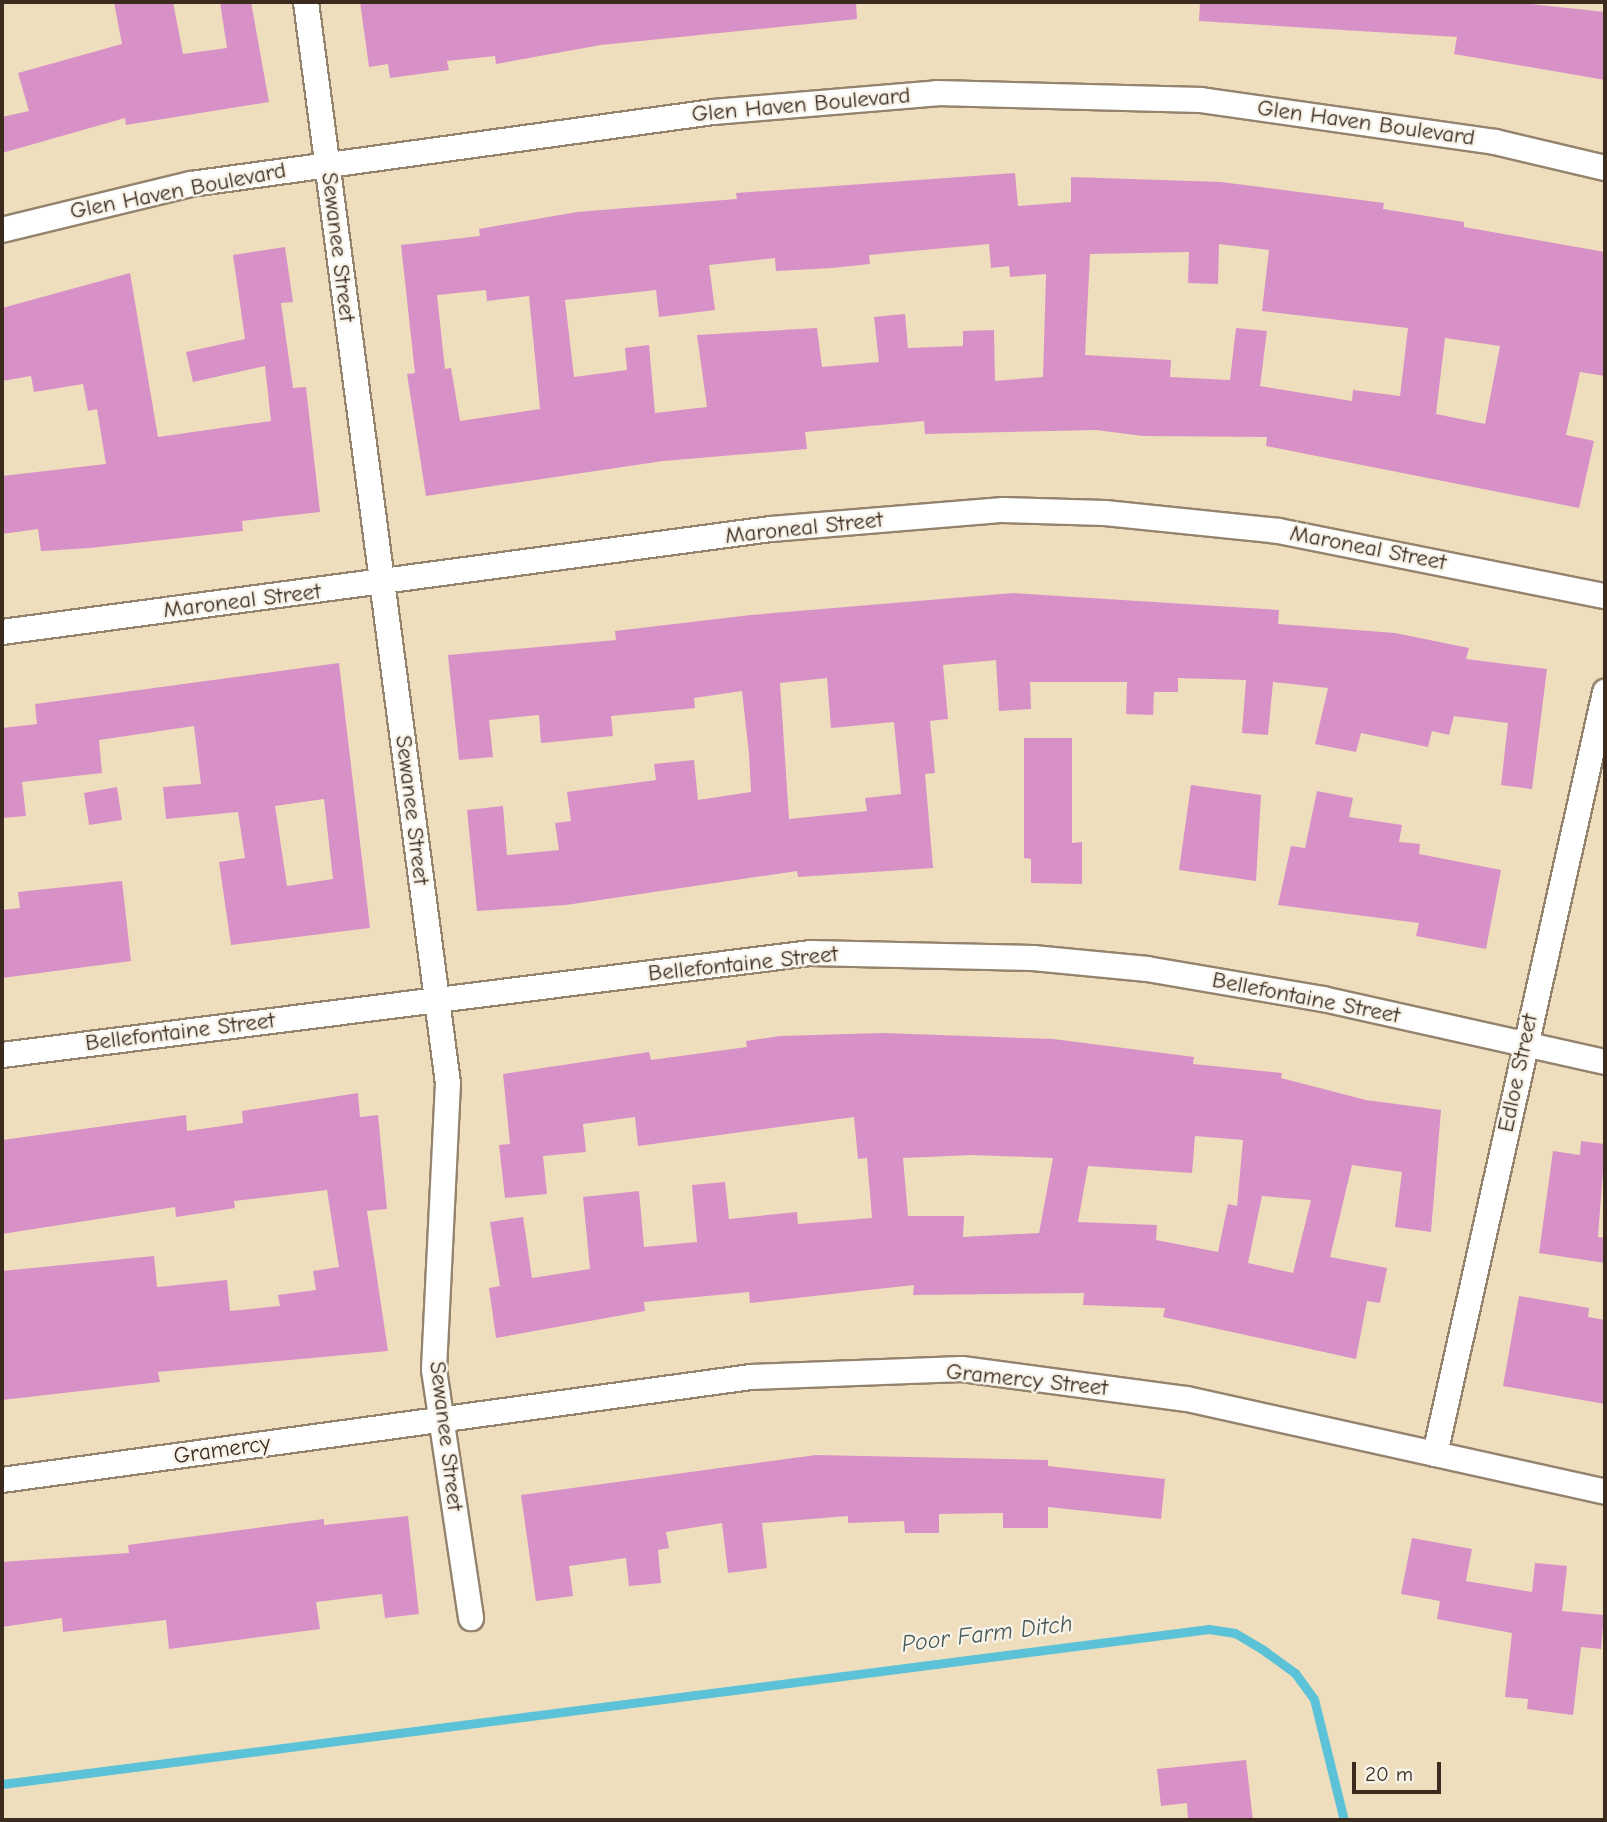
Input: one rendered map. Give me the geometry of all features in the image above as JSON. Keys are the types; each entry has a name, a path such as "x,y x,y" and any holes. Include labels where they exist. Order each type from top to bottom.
{"street":[{"name":"Sewanee Street","path":"306,2 437,999 449,1144 434,1370 471,1618"},
{"name":"Glen Haven Boulevard","path":"2,230 108,201 328,165 835,99 1071,92 1315,114 1495,142 1605,168"},
{"name":"Maroneal Street","path":"2,632 771,529 1003,510 1105,513 1279,531 1605,596"},
{"name":"Edloe Street","path":"1435,1454 1524,1044 1605,692"},
{"name":"Bellefontaine Street","path":"2,1055 810,953 1033,958 1323,999 1605,1062"},
{"name":"Gramercy Street","path":"442,1420 751,1377 962,1368 1187,1399 1605,1492"},
{"name":"Gramercy","path":"2,1480 442,1420"}],"building":[{"path":"114,2 173,2 183,54 227,48 220,2 251,2 269,102 126,125 125,118 2,153 2,117 29,111 18,73 122,44"},
{"path":"360,2 856,2 857,19 601,45 496,64 495,56 447,61 449,70 390,78 388,64 369,67"},
{"path":"1200,2 1513,2 1605,12 1605,80 1454,54 1457,37 1199,21"},
{"path":"1015,173 1018,206 1071,202 1071,177 1221,182 1384,203 1383,209 1464,222 1464,227 1605,252 1605,376 1580,372 1566,435 1594,441 1579,508 1266,446 1267,437 1143,436 1096,430 925,434 924,421 805,432 807,449 663,461 426,496 407,374 415,373 401,245 480,236 479,229 577,212 737,199 736,193","holes":["989,244 991,268 1009,266 1010,277 1046,274 1043,377 995,381 994,330 963,331 963,346 908,348 905,314 874,317 879,362 822,367 817,328 697,335 707,407 655,413 649,345 625,348 627,370 574,377 565,300 656,290 659,317 715,310 709,265 775,258 776,271 832,268 870,264 869,255","1219,244 1269,250 1262,311 1408,328 1400,396 1353,390 1352,401 1260,386 1267,331 1236,328 1230,380 1170,377 1171,360 1085,355 1090,254 1189,252 1188,283 1218,284","486,290 487,301 529,296 540,409 460,421 451,368 445,369 437,295","1445,338 1500,346 1485,424 1436,414"]},
{"path":"285,247 293,302 281,303 293,388 306,387 320,512 242,521 243,531 90,548 41,551 38,529 2,534 2,476 106,464 97,409 88,411 83,384 34,392 31,376 2,381 2,308 130,273 158,437 271,421 265,366 193,382 186,352 245,339 233,255"},
{"path":"1013,593 1279,610 1278,624 1395,633 1469,648 1466,659 1547,669 1532,789 1501,785 1508,723 1454,716 1449,735 1432,731 1428,747 1361,733 1356,752 1315,744 1328,688 1273,682 1268,735 1242,733 1246,680 1178,678 1178,692 1154,692 1153,715 1126,714 1127,682 1030,682 1031,709 999,711 996,660 943,665 948,719 930,721 935,773 925,774 933,868 798,877 797,871 566,905 477,911 467,810 503,806 507,855 559,850 555,823 571,821 567,792 656,780 654,764 694,760 698,800 751,792 742,691 694,698 695,708 611,716 613,736 541,743 539,715 489,720 493,757 459,760 448,655 616,640 615,631 751,615","holes":["827,678 831,728 894,722 901,794 865,798 867,811 789,819 780,683"]},
{"path":"339,663 370,928 231,945 219,862 245,858 238,812 166,819 163,787 201,784 194,726 99,740 102,773 22,782 26,816 2,818 2,728 37,724 35,704","holes":["324,799 333,879 287,886 275,806"]},
{"path":"1024,738 1072,738 1072,843 1082,842 1082,884 1031,883 1031,859 1024,858"},
{"path":"1191,785 1261,795 1256,881 1179,870"},
{"path":"117,787 122,820 89,825 84,793"},
{"path":"1317,791 1353,798 1349,817 1402,825 1399,842 1420,844 1419,854 1501,870 1486,949 1416,936 1419,923 1278,905 1291,846 1305,848"},
{"path":"122,881 131,961 2,978 2,910 20,908 18,892"},
{"path":"882,1033 1053,1039 1194,1057 1193,1064 1282,1073 1281,1078 1366,1100 1441,1110 1431,1232 1395,1227 1402,1172 1352,1165 1330,1257 1387,1268 1380,1303 1367,1301 1356,1359 1163,1317 1165,1308 1083,1305 1084,1293 913,1295 914,1285 750,1303 749,1292 644,1302 645,1311 496,1338 489,1288 500,1286 490,1222 523,1217 532,1278 590,1269 583,1197 639,1191 644,1247 697,1242 692,1185 725,1182 729,1219 797,1212 798,1224 872,1218 867,1158 858,1159 854,1117 638,1146 635,1117 583,1124 586,1152 543,1156 547,1194 505,1198 499,1145 510,1144 503,1074 649,1052 651,1060 747,1047 746,1041 780,1036","holes":["1195,1136 1243,1140 1237,1206 1228,1204 1218,1252 1156,1240 1157,1225 1078,1222 1088,1166 1192,1173","973,1155 1053,1158 1039,1233 963,1237 964,1216 908,1216 903,1158","1262,1196 1311,1200 1293,1273 1248,1263"]},
{"path":"358,1093 360,1117 378,1115 387,1209 367,1211 388,1351 158,1372 160,1382 2,1400 2,1271 154,1256 157,1287 227,1280 230,1311 280,1306 278,1295 316,1290 313,1271 339,1267 327,1190 234,1201 235,1208 176,1217 175,1207 2,1234 2,1140 186,1115 187,1131 243,1123 242,1111"},
{"path":"1581,1141 1605,1144 1598,1237 1605,1238 1605,1263 1539,1253 1553,1151 1580,1155"},
{"path":"1519,1296 1589,1308 1588,1317 1605,1320 1605,1404 1503,1386"},
{"path":"816,1455 1048,1460 1048,1466 1165,1479 1161,1519 1048,1507 1048,1528 1003,1528 1003,1513 939,1514 939,1533 905,1533 904,1521 848,1523 848,1516 762,1523 767,1568 728,1573 722,1523 666,1532 669,1548 658,1550 661,1583 629,1586 626,1558 569,1566 573,1596 536,1601 521,1495"},
{"path":"408,1516 419,1614 385,1618 382,1594 316,1602 320,1629 169,1649 166,1620 63,1632 62,1618 2,1627 2,1562 129,1553 128,1545 324,1519 324,1525"},
{"path":"1412,1538 1472,1549 1466,1581 1532,1592 1535,1563 1567,1566 1562,1611 1604,1615 1601,1649 1581,1647 1573,1715 1527,1709 1528,1699 1505,1697 1512,1633 1437,1619 1440,1601 1401,1594"},
{"path":"1246,1760 1253,1820 1188,1820 1187,1803 1161,1806 1157,1769"}],"waterway":[{"name":"Poor Farm Ditch","path":"2,1784 1209,1629 1235,1633 1262,1649 1295,1673 1314,1699 1344,1820"}]}
